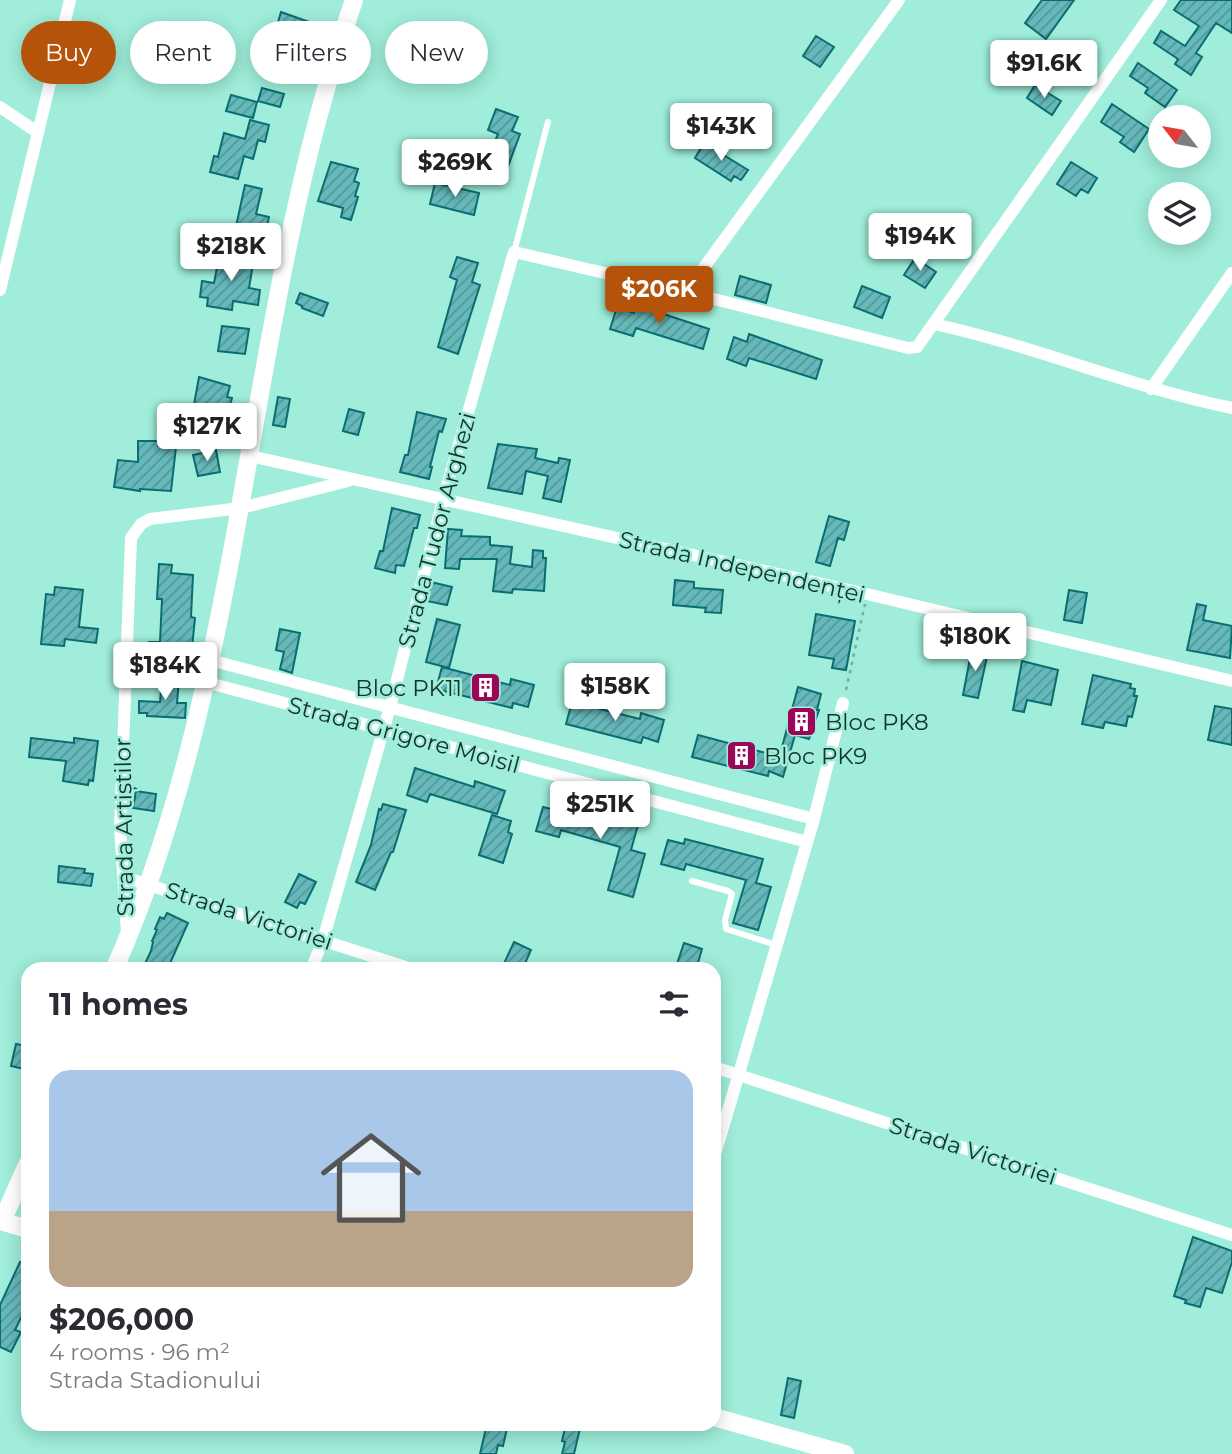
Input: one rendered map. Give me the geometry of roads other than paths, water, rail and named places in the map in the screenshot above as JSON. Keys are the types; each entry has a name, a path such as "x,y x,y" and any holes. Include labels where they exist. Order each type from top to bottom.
{"street":[{"path":"0,289 70,0"},
{"name":"Strada Artiștilor","path":"117,962 149,884 174,809 210,660 241,508 295,215 318,122 354,0"},
{"path":"686,292 898,0"},
{"path":"514,252 908,348 917,347 1161,0"},
{"path":"0,107 37,132"},
{"name":"Strada Tudor Arghezi","path":"314,962 384,730 443,500 514,252"},
{"path":"1151,389 1232,273"},
{"path":"934,324 1011,343 1151,389 1232,408"},
{"name":"Strada Independenței","path":"250,456 867,594 1232,681"},
{"path":"241,508 353,480"},
{"name":"Strada Artiștilor","path":"127,940 120,827 120,775 131,538 141,524 150,519 241,508"},
{"name":"Strada Grigore Moisil","path":"210,660 814,819"},
{"name":"Strada Grigore Moisil","path":"205,682 807,842"},
{"path":"721,1134 814,819 843,703"},
{"name":"Strada Victoriei","path":"124,877 390,962"},
{"name":"Strada Victoriei","path":"721,1069 1232,1236"},
{"path":"21,1179 1,1223 21,1227"},
{"path":"721,1419 845,1454"}],"lane":[{"path":"514,252 548,122"},
{"path":"692,881 732,894 725,920 726,929 776,945"}],"place":[{"name":"Bloc PK11","path":"485,688"},
{"name":"Bloc PK8","path":"802,722"},
{"name":"Bloc PK9","path":"741,756"}]}
